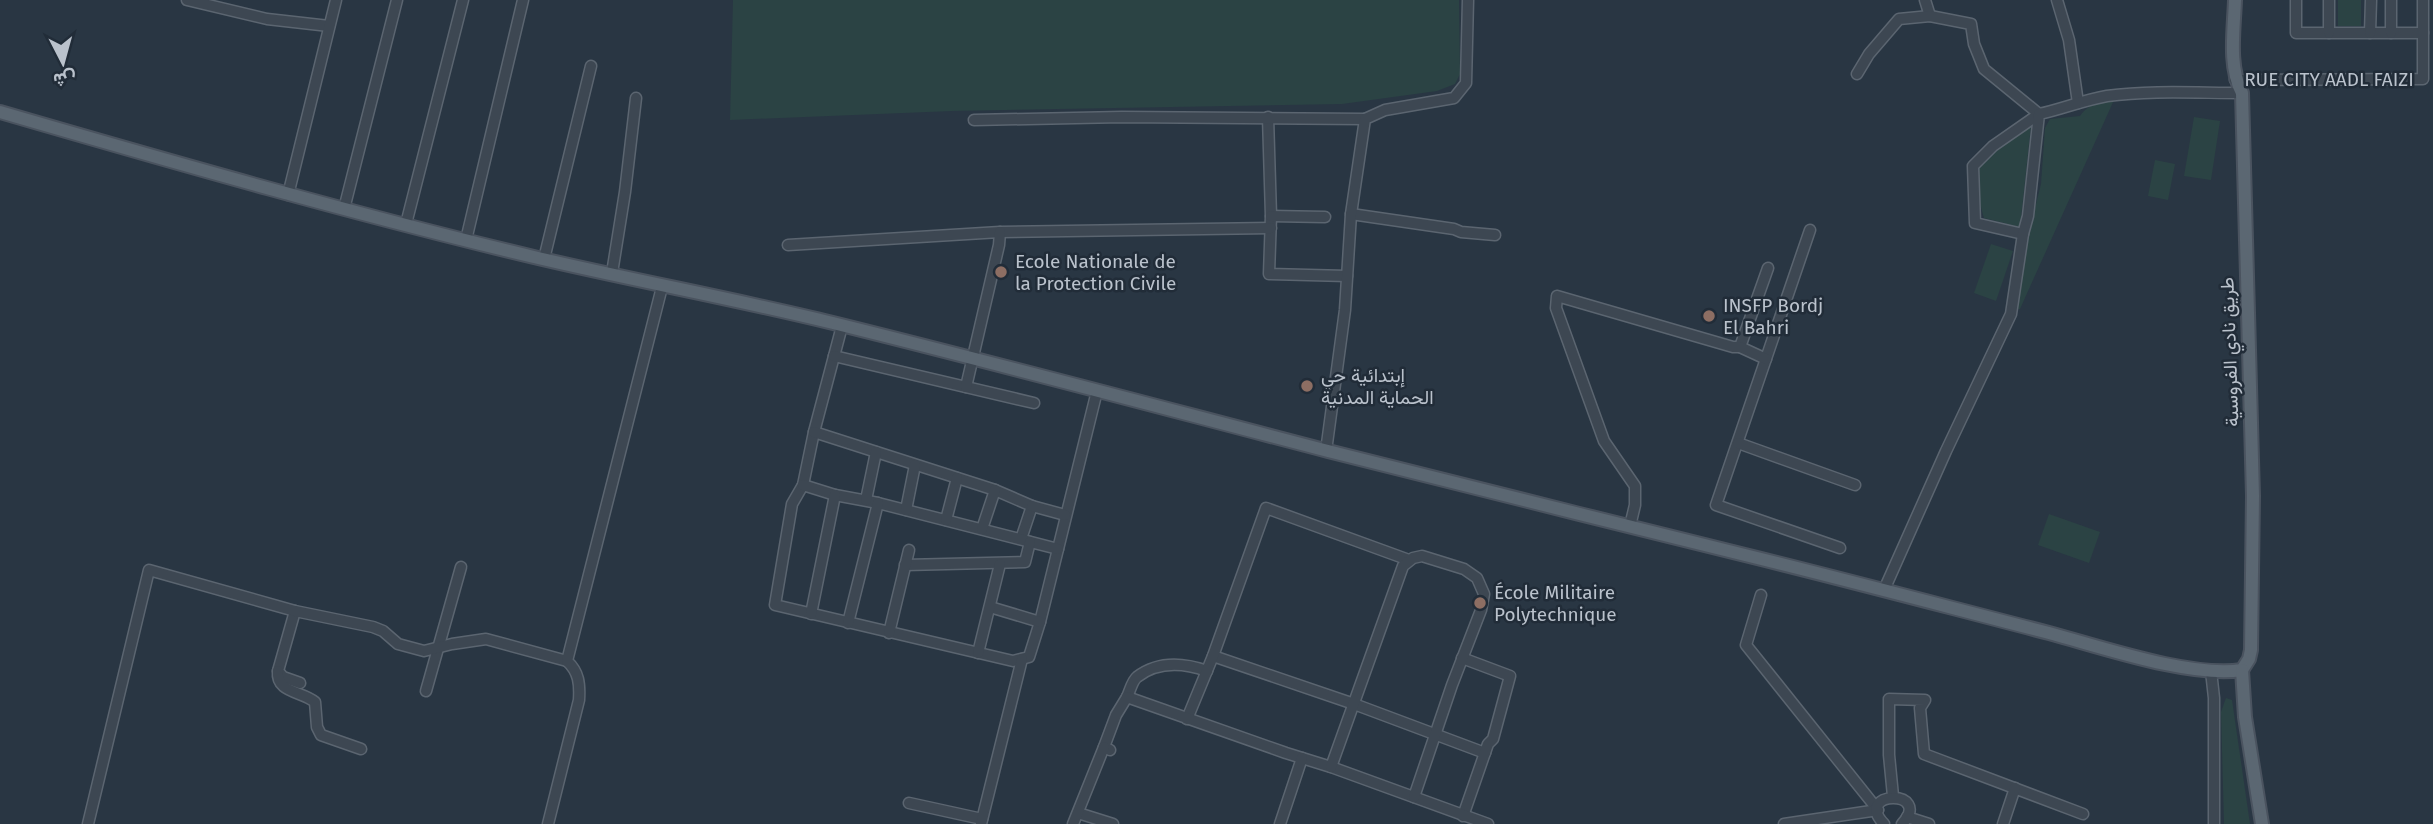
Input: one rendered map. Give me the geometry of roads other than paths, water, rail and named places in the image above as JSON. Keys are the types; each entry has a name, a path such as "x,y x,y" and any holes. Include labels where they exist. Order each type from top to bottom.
{"main road":[{"name":"طريق نادي الفروسية","path":"2235,0 2235,80 2242,93 2253,496 2251,650 2242,670 2245,717 2262,824"},
{"path":"0,112 288,195 662,287 842,326 1326,451 1884,590 2141,658 2211,671 2242,670"}],"street":[{"path":"187,0 267,19 329,26"},
{"path":"288,195 336,0"},
{"path":"344,209 397,0"},
{"path":"406,224 463,0"},
{"path":"466,240 523,0"},
{"path":"974,120 1268,117 1365,119 1385,110 1454,98 1466,83 1468,0"},
{"path":"1925,0 1930,16"},
{"path":"2057,0 2069,40 2078,103"},
{"path":"2296,0 2296,33 2426,35"},
{"path":"2329,0 2329,33"},
{"path":"2371,0 2371,33"},
{"path":"2391,0 2391,33"},
{"name":"RUE CITY AADL FAIZI","path":"2235,80 2423,79 2426,35 2423,0"},
{"path":"1857,74 1869,54 1899,19 1930,16 1971,24 1973,44 1984,69 2039,114"},
{"path":"544,259 591,66"},
{"path":"2023,234 1975,223 1973,166 1993,146 2039,114 2069,108 2078,103 2133,93 2242,93"},
{"path":"612,273 636,98"},
{"path":"1884,590 2011,314 2028,216 2039,114"},
{"path":"1268,117 1271,216 1269,274 1347,276"},
{"path":"1326,451 1345,310 1351,214 1365,119"},
{"path":"1351,214 1495,235"},
{"path":"1271,216 1325,217"},
{"path":"788,244 1000,232 1270,228"},
{"path":"1810,230 1716,505 1840,548"},
{"path":"966,387 1000,232"},
{"path":"1740,347 1768,268"},
{"path":"567,661 662,287"},
{"path":"1630,526 1636,486 1604,441 1556,308 1557,296 1740,347 1766,359"},
{"path":"842,326 803,485 792,504 775,605 1013,661 1029,657 1097,391"},
{"path":"834,356 1034,403"},
{"path":"814,432 1065,515"},
{"path":"1738,443 1855,485"},
{"path":"866,500 876,452"},
{"path":"906,510 915,464"},
{"path":"946,520 957,478"},
{"path":"803,485 1058,549"},
{"path":"982,529 995,490"},
{"path":"811,614 835,495"},
{"path":"848,623 878,503"},
{"path":"905,565 1025,562 1032,506"},
{"path":"1187,719 1213,656 1266,508 1409,560"},
{"path":"889,633 909,550"},
{"path":"1331,766 1399,573 1409,560 1417,556 1464,569 1478,578 1482,585 1484,602 1435,734 1415,797"},
{"path":"978,653 1000,564"},
{"path":"426,691 461,567"},
{"path":"88,824 149,570 295,611 378,629 402,646 424,651 486,639 567,661 576,671 579,700 548,824"},
{"path":"1761,595 1746,645 1878,810"},
{"path":"990,607 1040,622"},
{"path":"295,611 278,671 278,681 282,687 315,702 317,727 321,735 362,749"},
{"path":"1213,656 1354,704 1485,753"},
{"path":"1462,658 1512,677 1493,739 1488,744 1464,816"},
{"path":"909,803 982,822 1022,659"},
{"path":"1073,824 1107,749 1116,715 1136,678 1158,667 1183,663 1207,671"},
{"path":"278,671 283,677 300,683"},
{"path":"2211,671 2214,698 2214,824"},
{"path":"1127,697 1331,766 1488,824"},
{"path":"1893,796 1889,755 1889,699 1925,700 1920,708 1924,754 2083,814"},
{"path":"1280,824 1303,758"},
{"path":"2003,824 2015,788"},
{"path":"1884,824 1878,816 1878,810 1884,799 1893,796 1906,803 1905,820 1929,824"},
{"path":"1784,824 1878,810"},
{"path":"1447,824 1452,811"},
{"path":"1078,813 1113,824"}],"place":[{"name":"Ecole Nationale de la Protection Civile","path":"1001,272"},
{"name":"INSFP Bordj El Bahri","path":"1709,316"},
{"name":"إبتدائية حي الحماية المدنية","path":"1307,386"},
{"name":"École Militaire Polytechnique","path":"1480,603"}]}
